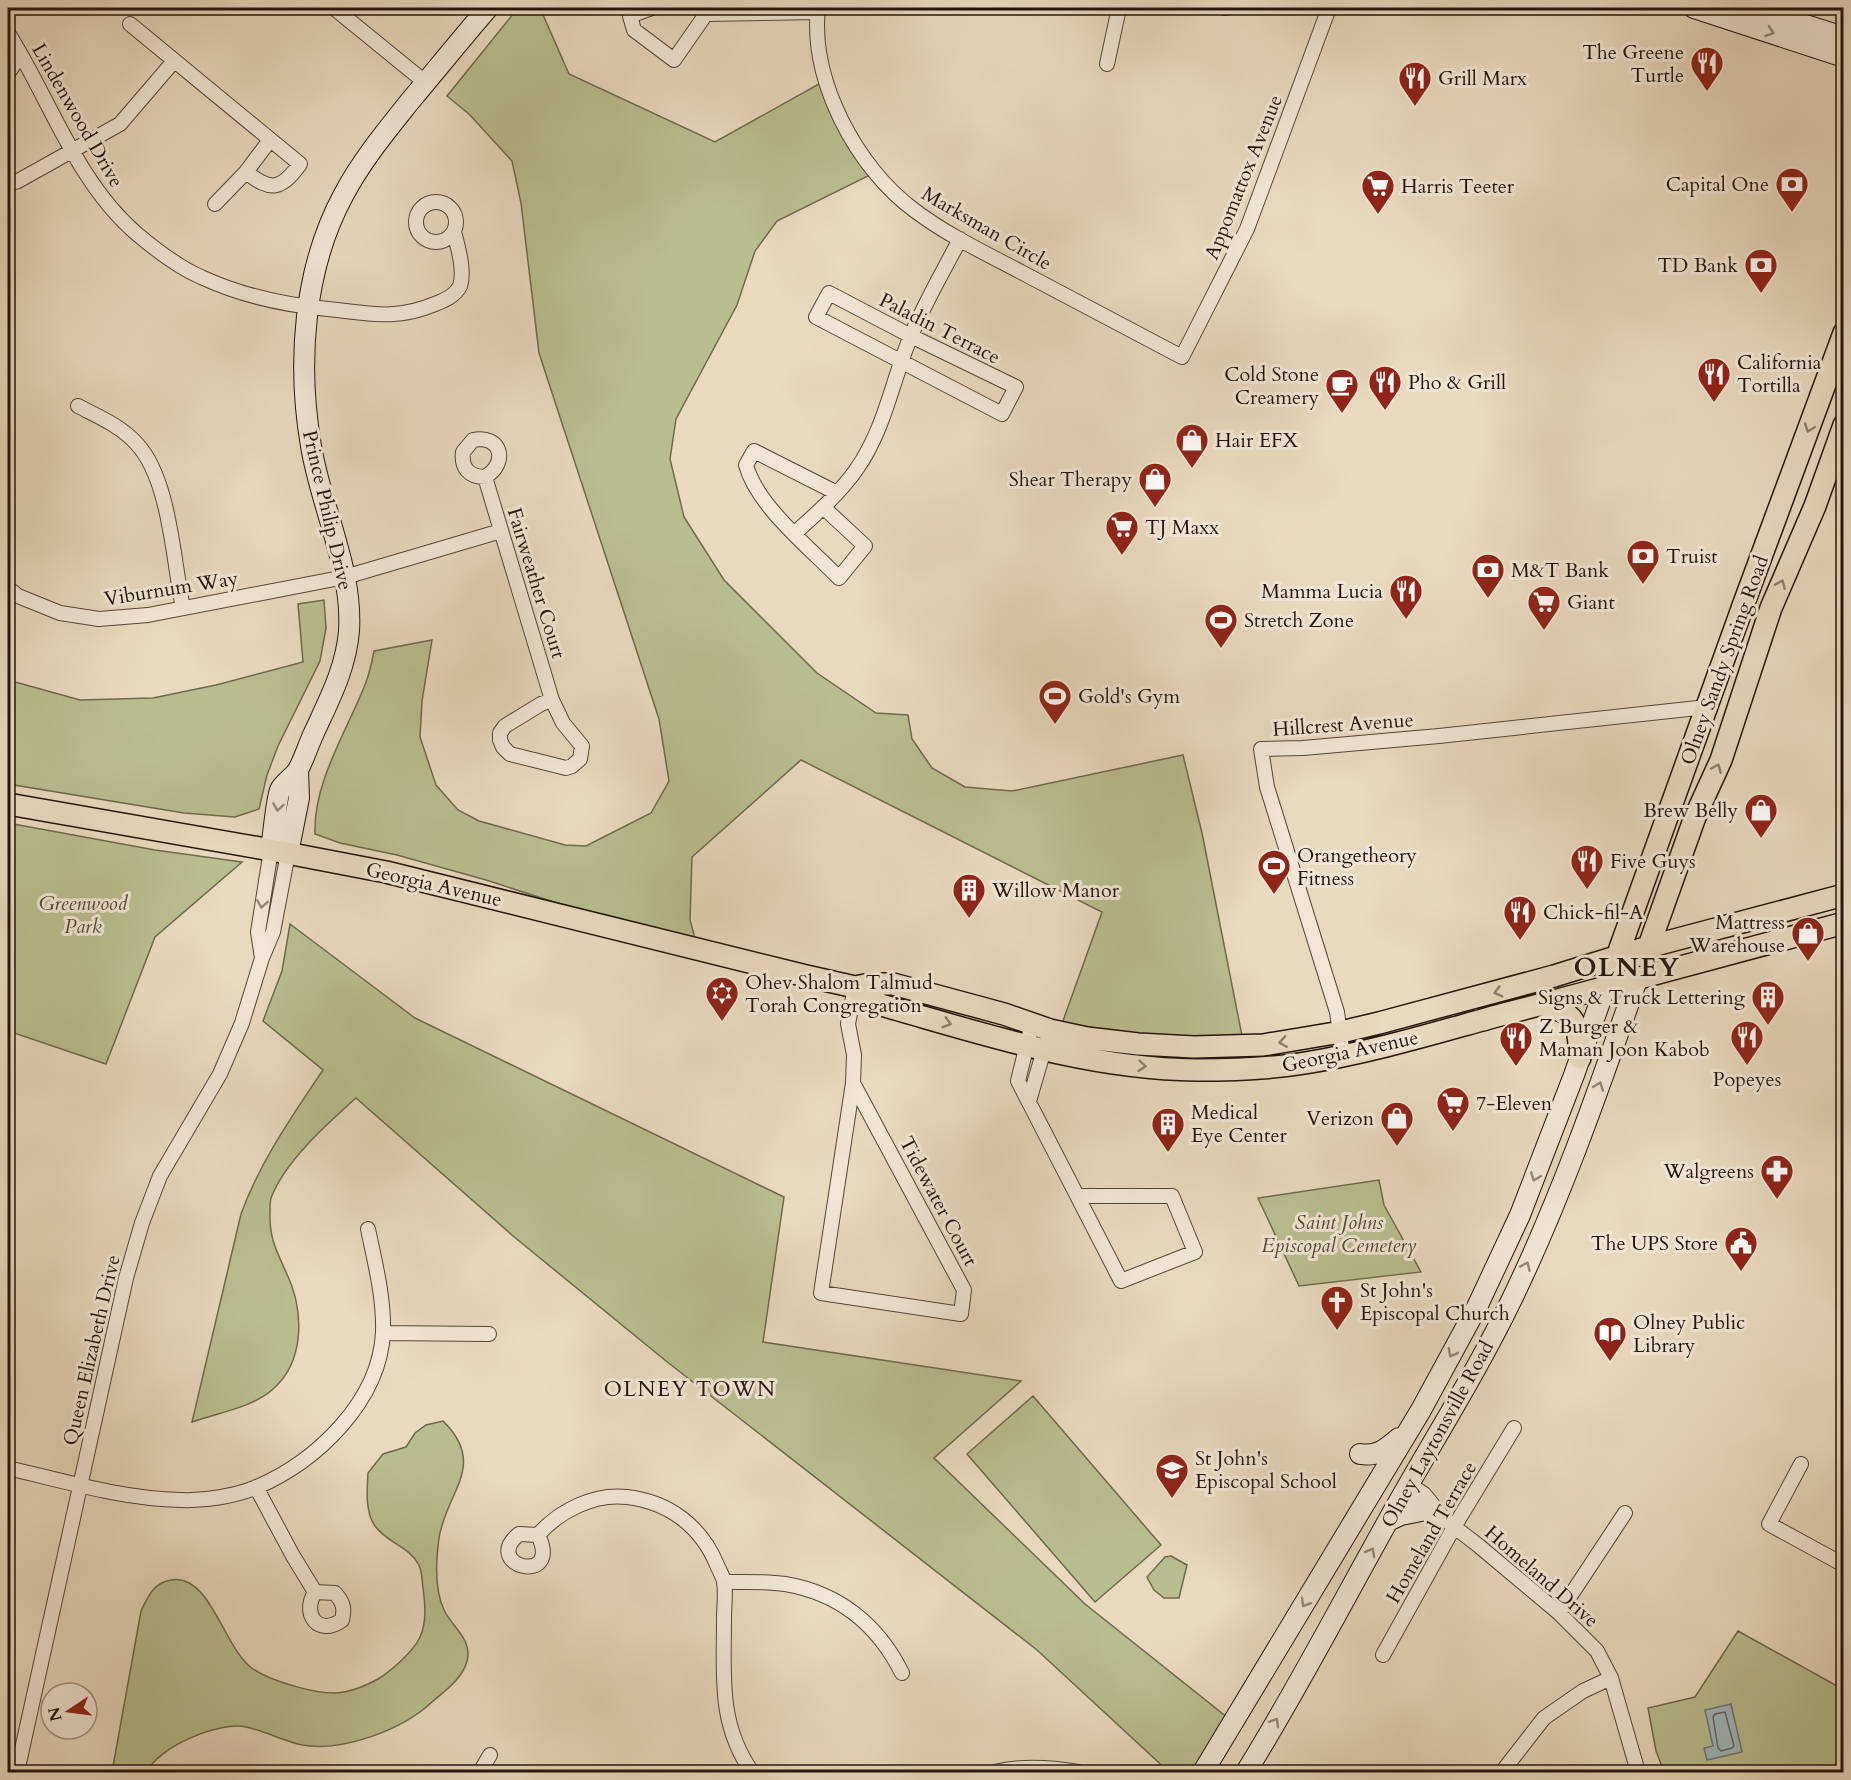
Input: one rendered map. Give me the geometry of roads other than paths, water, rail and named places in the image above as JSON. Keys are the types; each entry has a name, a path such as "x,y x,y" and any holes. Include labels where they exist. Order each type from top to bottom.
{"main road":[{"name":"Prince Philip Drive","path":"280,851 280,790 298,771 347,650 349,615 345,577 321,494 310,444 305,387 308,309 322,248 343,195 374,147 488,8"},
{"path":"1694,8 1844,57"},
{"path":"1757,8 1844,37"},
{"name":"Olney Sandy Spring Road","path":"1605,988 1844,333"},
{"name":"Olney Sandy Spring Road","path":"1637,980 1695,817 1721,760 1771,608 1815,506 1844,425"},
{"name":"Georgia Avenue","path":"8,804 280,851 430,882 855,987 867,1000 881,1005 1038,1037 1087,1038 1194,1047 1263,1045 1341,1032 1554,976 1648,947 1844,896"},
{"path":"1672,880 1671,913 1676,923 1688,929 1709,931"},
{"name":"Georgia Avenue","path":"1038,1037 1084,1058 1136,1066 1197,1070 1266,1068 1343,1056 1637,980 1844,923"},
{"name":"Olney Laytonsville Road","path":"1246,1773 1477,1367 1512,1299 1576,1146 1637,980"},
{"name":"Olney Laytonsville Road","path":"1203,1773 1408,1431 1477,1307 1504,1250 1580,1058 1605,988"},
{"path":"1540,1005 1564,1010 1572,1018 1579,1040 1580,1058"},
{"path":"1360,1454 1370,1455 1383,1452 1408,1431"},
{"path":"1388,1521 1401,1515 1426,1510"}],"street":[{"path":"334,8 426,83"},
{"path":"652,8 630,16 634,30 674,60 704,10 817,10"},
{"path":"1107,64 1119,8"},
{"name":"Appomattox Avenue","path":"1182,357 1246,230 1329,8"},
{"name":"Marksman Circle","path":"817,10 818,39 826,80 837,111 858,151 896,195 914,210 960,239 1182,357"},
{"path":"130,24 300,164 293,174 274,187 266,185 246,172"},
{"name":"Lindenwood Drive","path":"8,33 42,91 71,150 109,207 170,259 200,277 242,293 308,309 405,314 443,302 456,292 461,283 454,232"},
{"path":"8,73 21,55"},
{"path":"8,184 18,181 120,124 174,61"},
{"path":"215,204 246,172 270,140"},
{"path":"795,533 837,492 855,471 868,450 885,413 911,336 960,239"},
{"name":"Paladin Terrace","path":"828,293 1016,387 1002,414 901,362 816,317 828,293"},
{"path":"78,406 119,428 138,445 153,469 163,496 183,608"},
{"path":"823,507 865,546 839,578 766,502 754,486 746,465 754,451 837,492"},
{"name":"Fairweather Court","path":"485,477 552,700 564,723 582,746 580,759 566,768 510,754 500,740 500,733 505,726 541,704 552,700"},
{"name":"Viburnum Way","path":"8,588 18,596 60,613 99,619 148,615 345,577 501,531"},
{"name":"Hillcrest Avenue","path":"1343,1056 1337,1012 1267,787 1261,749 1303,748 1439,736 1707,708"},
{"name":"Queen Elizabeth Drive","path":"16,1773 126,1278 142,1223 160,1176 220,1074 242,1023 262,958 258,932 280,851"},
{"name":"Tidewater Court","path":"853,1083 964,1290 961,1314 821,1293 853,1083 854,1054 848,1024 855,987"},
{"path":"1038,1037 1018,1081 1121,1281 1195,1252 1172,1196 1078,1196"},
{"path":"8,1468 146,1498 183,1500 208,1499 256,1487 292,1467 320,1447 351,1415 367,1390 377,1362 383,1333 380,1283 368,1229"},
{"path":"383,1333 489,1334"},
{"name":"Homeland Terrace","path":"1383,1655 1449,1523 1514,1428"},
{"path":"1801,1464 1769,1524 1844,1565"},
{"path":"256,1487 315,1592"},
{"name":"Homeland Drive","path":"1405,1490 1426,1510 1449,1523"},
{"name":"Homeland Drive","path":"1405,1490 1424,1494 1449,1523 1558,1613 1597,1651 1611,1678 1638,1773"},
{"path":"538,1535 570,1508 597,1500 621,1497 640,1499 671,1510 695,1528 712,1553 724,1582 723,1696 731,1731 743,1760 752,1773"},
{"path":"1558,1613 1625,1513"},
{"path":"724,1582 784,1584 806,1589 833,1600 854,1612 874,1631 891,1651 902,1673"},
{"path":"1502,1773 1544,1718 1583,1691 1611,1678"},
{"path":"480,1773 490,1755"},
{"path":"995,1773 1009,1768 1049,1767 1078,1773"}],"water":[{"path":"1731,1704 1742,1752 1707,1760 1704,1748 1713,1746 1705,1710"}],"place":[{"name":"The Greene Turtle","path":"1707,92"},
{"name":"Grill Marx","path":"1415,107"},
{"name":"Capital One","path":"1792,213"},
{"name":"Harris Teeter","path":"1378,215"},
{"name":"TD Bank","path":"1761,294"},
{"name":"California Tortilla","path":"1714,403"},
{"name":"Pho & Grill","path":"1385,411"},
{"name":"Cold Stone Creamery","path":"1342,414"},
{"name":"Hair EFX","path":"1192,469"},
{"name":"Shear Therapy","path":"1155,508"},
{"name":"TJ Maxx","path":"1122,556"},
{"name":"Truist","path":"1643,585"},
{"name":"M&T Bank","path":"1488,599"},
{"name":"Mamma Lucia","path":"1406,620"},
{"name":"Giant","path":"1544,631"},
{"name":"Stretch Zone","path":"1221,649"},
{"name":"Gold's Gym","path":"1055,725"},
{"name":"Brew Belly","path":"1761,839"},
{"name":"Five Guys","path":"1587,890"},
{"name":"Orangetheory Fitness","path":"1274,895"},
{"name":"Willow Manor","path":"969,919"},
{"name":"Chick-fil-A","path":"1520,941"},
{"name":"Mattress Warehouse","path":"1808,962"},
{"name":"Ohev Shalom Talmud Torah Congregation","path":"722,1022"},
{"name":"Signs & Truck Lettering","path":"1768,1026"},
{"name":"Popeyes","path":"1747,1066"},
{"name":"Z Burger & Maman Joon Kabob","path":"1516,1067"},
{"name":"7-Eleven","path":"1453,1132"},
{"name":"Verizon","path":"1397,1147"},
{"name":"Medical Eye Center","path":"1168,1153"},
{"name":"Walgreens","path":"1777,1200"},
{"name":"The UPS Store","path":"1741,1272"},
{"name":"St John's Episcopal Church","path":"1337,1331"},
{"name":"Olney Public Library","path":"1610,1362"},
{"name":"St John's Episcopal School","path":"1172,1499"}],"district":[{"name":"OLNEY","path":"1627,967"},
{"name":"OLNEY TOWN","path":"690,1389"}],"park label":[{"name":"Greenwood Park","path":"83,914"},
{"name":"Saint Johns Episcopal Cemetery","path":"1339,1234"}]}
